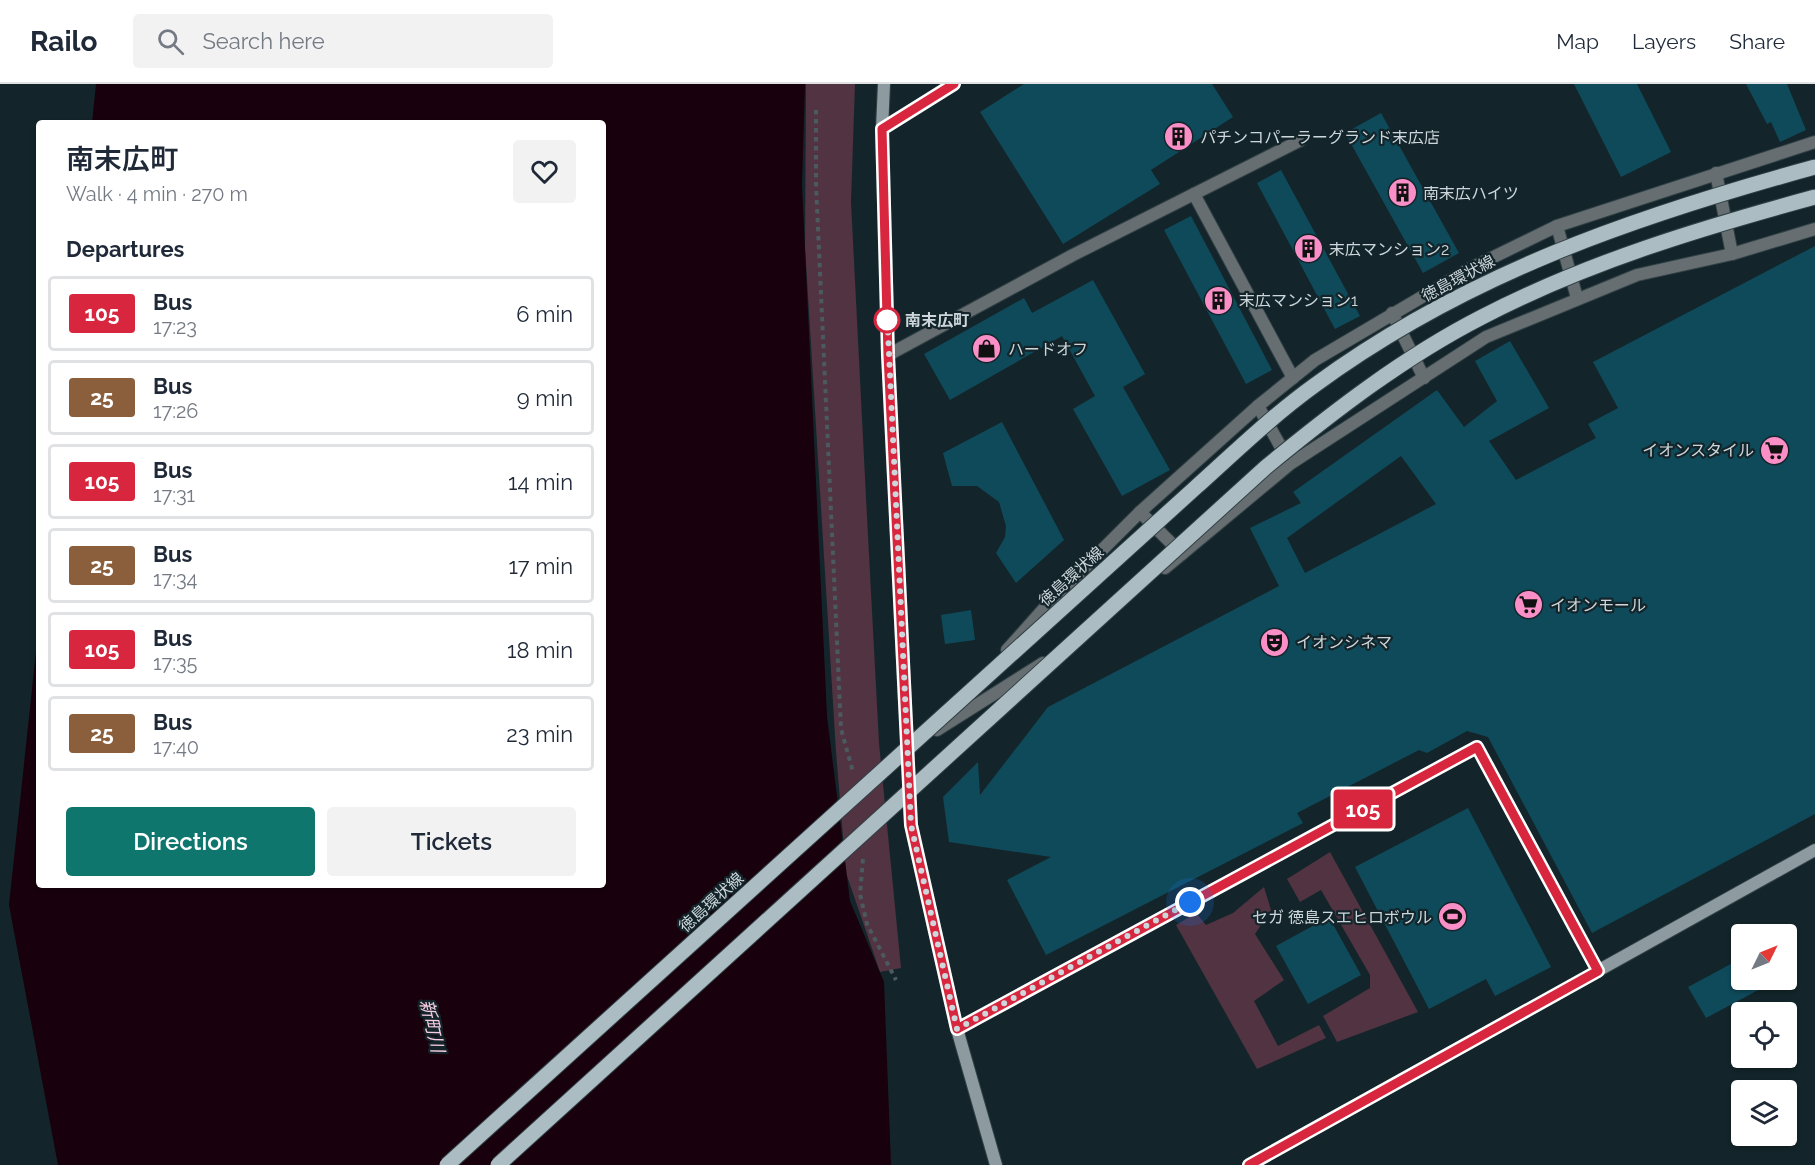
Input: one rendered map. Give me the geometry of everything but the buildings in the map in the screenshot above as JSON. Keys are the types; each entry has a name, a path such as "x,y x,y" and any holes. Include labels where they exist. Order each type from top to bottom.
{"main road":[{"name":"徳島環状線","path":"447,1165 1203,481 1314,385 1388,337 1458,296 1514,268 1651,215 1815,167"},
{"path":"498,1165 1249,482 1343,405 1482,317 1556,283 1640,249 1815,197"}],"street":[{"path":"884,84 882,129 888,355 911,825 957,1029 996,1165"},
{"path":"882,129 954,84"},
{"path":"888,355 1301,140"},
{"path":"907,759 937,730 1048,604 1140,512 1257,406 1316,360 1471,268 1557,226 1815,142"},
{"path":"1716,173 1732,254"},
{"path":"1194,194 1293,378"},
{"path":"1557,226 1577,298"},
{"path":"937,730 1083,638 1290,464 1486,337 1637,275 1732,254 1815,228"},
{"path":"1392,313 1424,378"},
{"path":"1257,406 1290,464"},
{"path":"1140,512 1182,554"},
{"path":"957,1029 1477,747 1598,971"},
{"path":"1249,1165 1815,850"}],"path":[{"path":"816,110 817,219 841,729 853,774"},
{"path":"864,849 860,894 865,914 896,980"}],"shaded area":[{"path":"806,84 855,84 851,202 867,517 879,743 901,968 880,972 846,873 836,752 805,247"},
{"path":"1330,852 1418,1012 1337,1042 1323,1016 1370,988 1370,975 1321,890 1300,902 1287,879"},
{"path":"1264,887 1271,910 1255,934 1284,980 1254,1001 1278,1046 1319,1025 1326,1038 1257,1069 1176,925 1196,913 1206,925 1233,913"}],"water":[{"name":"新町川","path":"96,84 805,84 802,185 827,716 850,901 884,982 891,1165 58,1165 9,905 36,651 36,888 606,888 606,120 92,120"}],"bus line":[{"name":"105","path":"954,84 882,129 888,355 911,825 957,1029 984,1012 1477,747 1598,971 1249,1165"}],"place":[{"name":"パチンコパーラーグランド末広店","path":"1179,137"},
{"name":"南末広ハイツ","path":"1402,193"},
{"name":"末広マンション2","path":"1308,249"},
{"name":"末広マンション1","path":"1218,300"},
{"name":"南末広町","path":"887,320"},
{"name":"ハードオフ","path":"987,349"},
{"name":"イオンスタイル","path":"1775,450"},
{"name":"イオンモール","path":"1529,605"},
{"name":"イオンシネマ","path":"1275,642"},
{"name":"セガ 徳島スエヒロボウル","path":"1453,917"}],"route":[{"path":"887,320 887,310 911,825 957,1029 984,1012 1190,902"}]}
